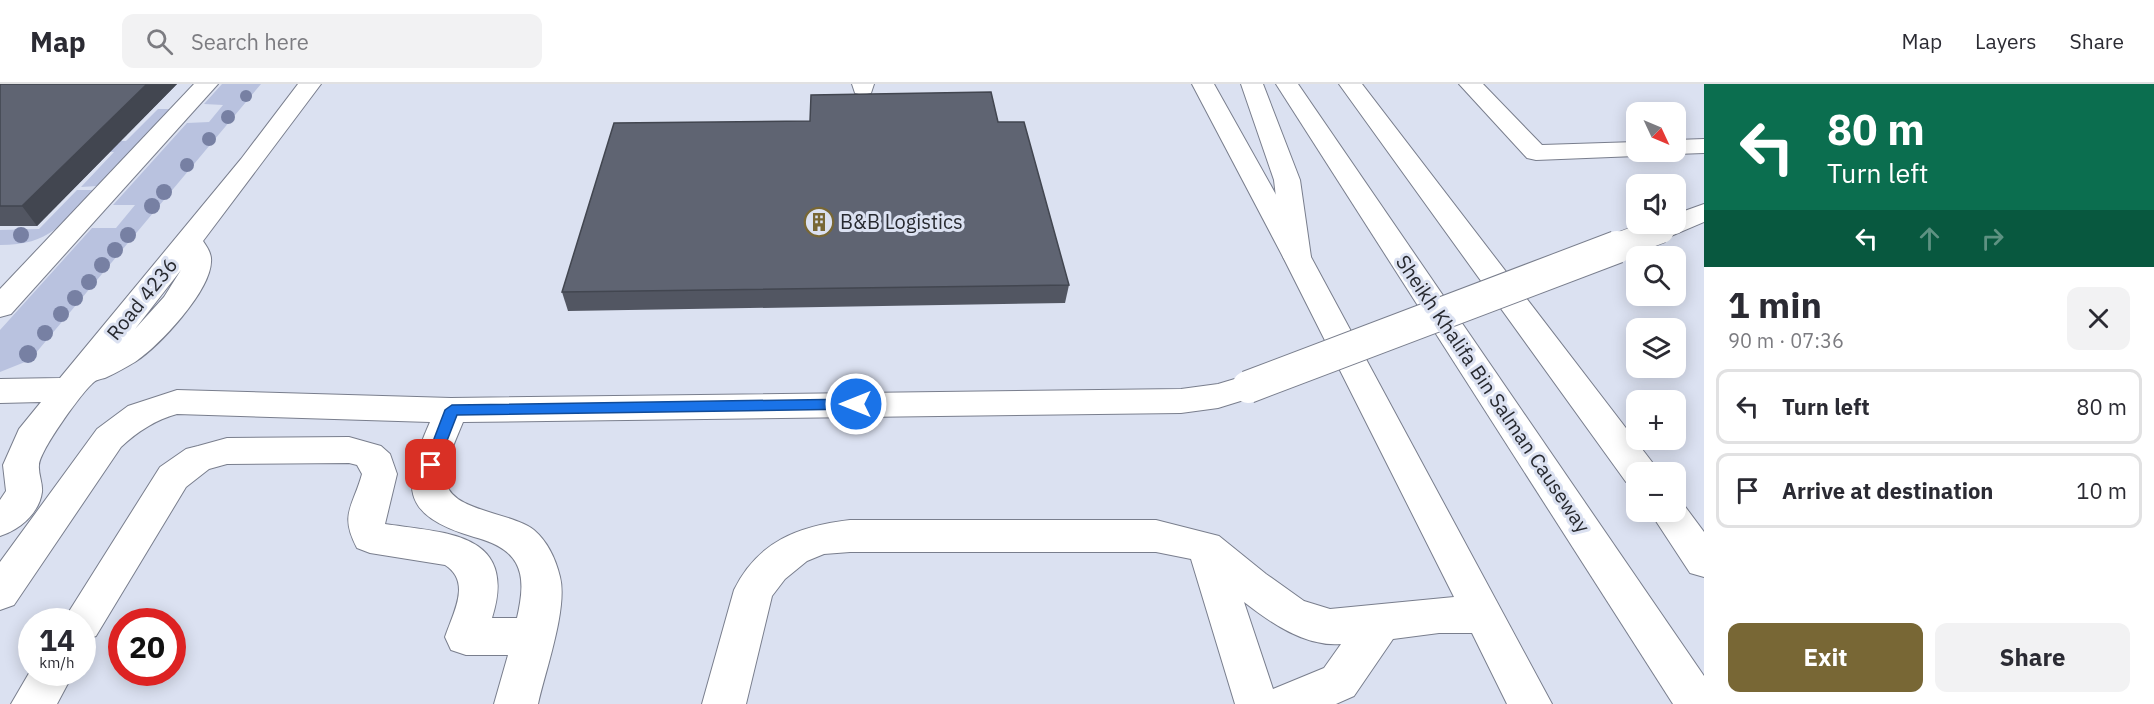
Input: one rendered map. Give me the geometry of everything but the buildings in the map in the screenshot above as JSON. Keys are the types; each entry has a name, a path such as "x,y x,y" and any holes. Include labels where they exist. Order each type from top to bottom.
{"main road":[{"path":"0,307 207,84"},
{"name":"Road 4236","path":"75,383 129,351 158,324 190,283 195,271 196,254 189,240 310,84"},
{"path":"1203,84 1297,257 1530,704"},
{"path":"1252,84 1287,180 1297,257"},
{"name":"Sheikh Khalifa Bin Salman Causeway","path":"1287,84 1698,704"},
{"path":"1350,84 1632,462"},
{"path":"1470,84 1536,153 1626,149"},
{"path":"1686,147 1704,146"},
{"path":"0,593 109,438 122,425 158,406 194,401 452,410 1181,400 1218,396 1248,387 1704,212"},
{"path":"0,391 75,383"},
{"path":"0,521 15,509 24,491 21,465 14,450 75,383"},
{"path":"452,410 431,465 429,484 436,501 451,515 499,527 521,539 535,558 541,580 532,636 516,704"},
{"path":"91,608 173,477 184,467 205,456 227,452 349,450 374,458 379,467 379,478 365,520 364,530 370,537 454,550 467,557 476,566 480,578 479,592 466,637 532,636"},
{"path":"1675,522 1704,561"},
{"path":"724,704 754,590 771,567 786,555 820,539 861,536 1156,536 1206,547 1252,586 1292,615 1330,627 1439,615 1484,615"},
{"path":"1206,547 1257,704"},
{"path":"1287,704 1339,682 1381,623"},
{"path":"33,704 44,686"}],"shaded area":[{"path":"222,84 261,84 30,360 0,372 0,330 92,228 116,228 135,205 113,205 187,123 209,122 223,105 204,104"},
{"path":"158,109 172,109 97,186 81,187 114,152 57,152 70,141 126,141"},
{"path":"77,190 94,190 54,230 32,241 0,245 0,230 39,229"}],"place":[{"name":"B&B Logistics","path":"819,222"}],"route":[{"path":"431,465 452,410 856,404"}]}
